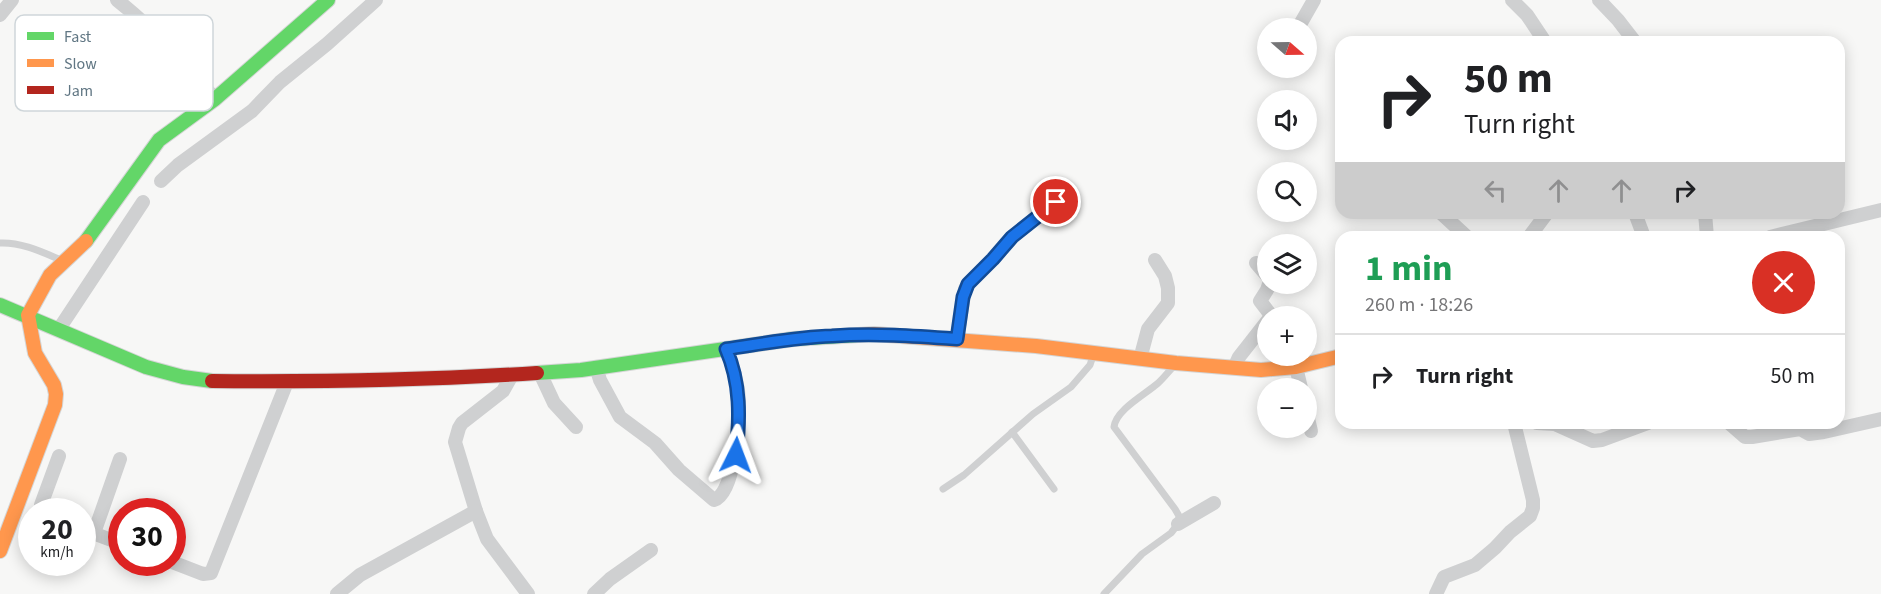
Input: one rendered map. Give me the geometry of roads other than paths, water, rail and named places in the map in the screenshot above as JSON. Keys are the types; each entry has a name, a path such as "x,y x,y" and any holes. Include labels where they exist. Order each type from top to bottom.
{"street":[{"path":"0,15 12,0"},
{"path":"117,0 137,15"},
{"path":"213,97 215,99 328,0"},
{"path":"161,181 178,165 252,111 280,82 376,0"},
{"path":"1304,18 1314,0"},
{"path":"1512,0 1527,15 1541,36"},
{"path":"1599,0 1630,36"},
{"path":"0,551 55,405 54,385 36,354 32,317 50,275 89,238 159,140 199,111"},
{"path":"55,327 143,202"},
{"path":"957,339 963,297 968,284 1012,237 1056,202"},
{"path":"1845,219 1881,210"},
{"path":"1448,219 1460,231"},
{"path":"1795,231 1844,219"},
{"path":"1140,359 1148,329 1168,303 1165,276 1155,260"},
{"path":"0,305 146,367 207,381 287,382 512,375 596,368 793,339 874,334 1036,346 1176,363 1261,370 1296,367 1335,357"},
{"path":"1234,368 1239,357 1257,335"},
{"path":"596,368 620,417 655,443 679,470 714,500 719,499 723,493 736,455 737,444 739,392 726,349"},
{"path":"1296,367 1299,378"},
{"path":"540,373 554,403 576,427"},
{"path":"512,375 503,391 462,423 455,442 487,539 528,594"},
{"path":"186,568 203,574 211,573 287,382"},
{"path":"1845,427 1881,419"},
{"path":"1436,594 1444,577 1475,566 1530,516 1533,500 1515,429"},
{"path":"1567,429 1593,441 1632,429"},
{"path":"1736,429 1745,437 1800,429 1809,434 1837,429"},
{"path":"44,498 60,456"},
{"path":"96,513 120,459"},
{"path":"1178,524 1214,503"},
{"path":"337,594 360,575 476,511"},
{"path":"594,594 610,579 651,550"}],"lane":[{"path":"0,243 35,249 63,261"},
{"path":"943,489 964,475 1033,414 1071,387 1090,365 1094,354"},
{"path":"1104,594 1142,554 1171,533 1178,524 1179,516 1175,509 1114,427 1120,415 1158,383 1176,363"},
{"path":"1012,432 1054,489"}]}
